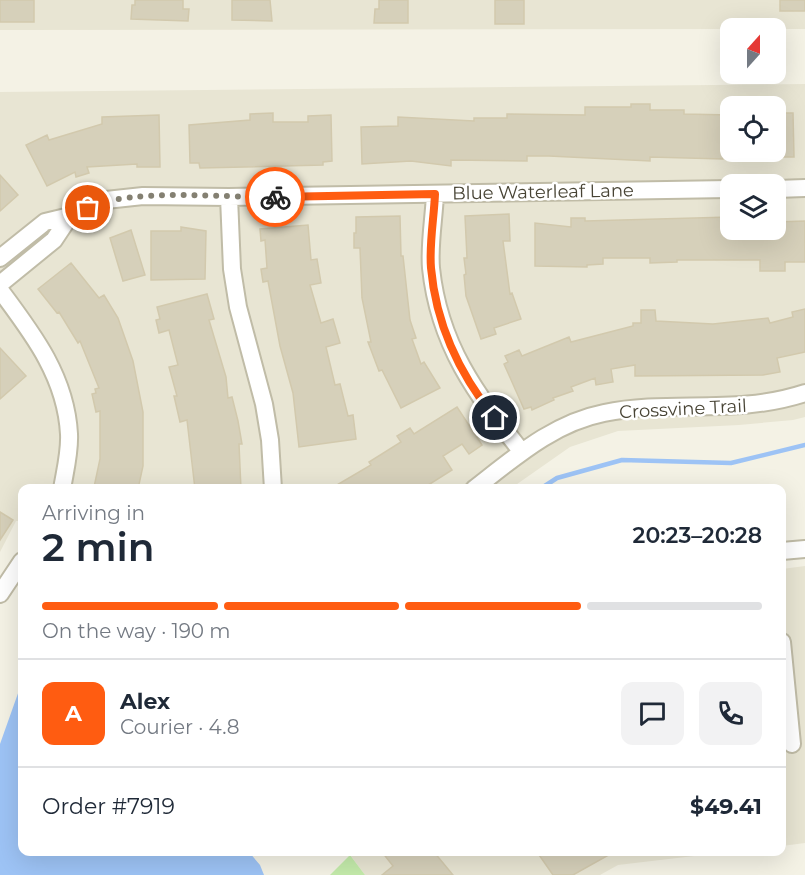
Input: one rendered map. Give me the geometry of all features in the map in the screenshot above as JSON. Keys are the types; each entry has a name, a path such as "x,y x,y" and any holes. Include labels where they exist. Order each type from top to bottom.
{"street":[{"path":"786,189 805,188"},
{"name":"Blue Waterleaf Lane","path":"0,258 45,222 70,216 106,200 143,196 229,197 720,189"},
{"path":"435,194 431,267 438,312 454,355 481,400 522,452"},
{"path":"229,197 231,269 238,307 264,404 270,440 273,484"},
{"path":"0,284 54,240 70,216"},
{"path":"0,290 46,356 65,399 69,436 63,484"},
{"name":"Crossvine Trail","path":"480,484 548,435 603,413 648,408 752,406 805,393"},
{"path":"786,551 805,549"},
{"path":"0,594 18,567"},
{"path":"786,679 793,744"}],"shaded area":[{"path":"0,0 805,0 805,29 786,29 786,18 720,18 720,29 0,30"},
{"path":"805,84 805,417 739,425 618,431 570,447 517,484 18,484 18,521 0,552 0,92"},
{"path":"805,566 805,843 786,845 786,568"},
{"path":"351,856 694,856 618,865 600,875 365,875"}],"green space":[{"path":"351,856 365,875 330,875"}],"water":[{"path":"18,693 18,856 252,856 260,865 264,875 0,875 0,744"}],"building":[{"path":"0,0 34,0 34,22 0,22"},
{"path":"135,0 183,0 183,9 189,9 188,21 131,19 132,5 135,5"},
{"path":"232,0 270,0 272,21 232,20"},
{"path":"379,0 408,0 408,23 374,23 375,9 379,9"},
{"path":"495,0 524,0 524,24 495,24"},
{"path":"780,0 805,0 805,11 780,11"},
{"path":"631,104 650,104 650,110 684,110 684,114 720,115 720,159 650,157 650,161 527,156 527,161 451,160 451,166 411,161 362,164 361,127 398,126 398,117 474,121 474,118 507,118 507,114 585,115 585,107 631,107"},
{"path":"273,113 273,122 308,122 308,116 331,115 332,161 323,162 323,165 200,168 199,163 190,163 189,125 250,120 250,114"},
{"path":"786,113 793,113 794,157 786,157"},
{"path":"159,115 160,167 137,167 137,164 87,167 89,173 76,177 75,172 47,186 26,145 47,135 49,140 102,124 102,117"},
{"path":"0,175 18,195 0,211"},
{"path":"509,214 510,241 503,241 510,294 512,293 521,319 494,328 496,334 481,339 466,296 465,216"},
{"path":"400,216 401,256 403,256 410,320 416,338 412,339 421,364 424,362 440,388 401,408 382,370 379,371 368,342 371,342 362,298 360,248 354,248 356,217"},
{"path":"720,217 720,240 786,240 786,222 805,221 805,262 785,262 785,271 760,271 760,260 677,260 677,262 650,263 650,258 603,258 603,264 587,265 587,267 535,266 535,223 571,227 571,218 585,218 585,221"},
{"path":"308,225 311,260 317,259 321,283 310,285 321,323 333,319 340,343 326,347 335,385 340,384 348,416 353,415 356,439 299,447 293,393 280,346 268,281 263,282 261,269 267,268 265,240 261,241 260,229"},
{"path":"181,227 206,231 205,279 151,280 151,231 181,231"},
{"path":"131,230 145,275 123,281 110,238"},
{"path":"71,263 99,298 104,295 118,318 133,361 143,412 143,466 139,484 95,484 100,459 100,411 96,412 92,394 96,393 95,389 99,388 80,341 78,343 59,312 57,313 38,289"},
{"path":"207,294 214,319 209,320 226,377 228,398 232,397 238,421 242,444 239,444 241,484 194,484 187,420 180,422 174,396 177,396 169,367 178,365 169,330 159,333 156,320 160,319 157,307"},
{"path":"805,309 805,352 777,358 780,372 763,375 635,376 635,365 611,369 613,382 596,385 595,378 571,387 573,391 553,398 554,400 532,410 531,407 524,409 504,364 508,362 505,356 519,350 522,356 569,337 571,342 633,326 633,323 641,323 641,310 655,310 656,321 713,324 768,318 770,323 793,317 792,312"},
{"path":"0,348 26,376 0,399"},
{"path":"457,407 482,445 469,454 462,444 443,456 452,470 430,484 339,484 371,465 369,462 401,442 397,436 410,428 414,434"},
{"path":"0,512 13,520 0,540"},
{"path":"385,856 437,856 453,875 382,875 393,866"},
{"path":"540,856 607,856 573,875 553,875"}],"waterway":[{"path":"548,484 557,478 622,460 731,463 805,445"}],"way so far":[{"path":"88,208 106,200 143,196 275,197"}],"route":[{"path":"275,197 435,194 431,267 438,312 454,355 481,400 495,418"}]}
